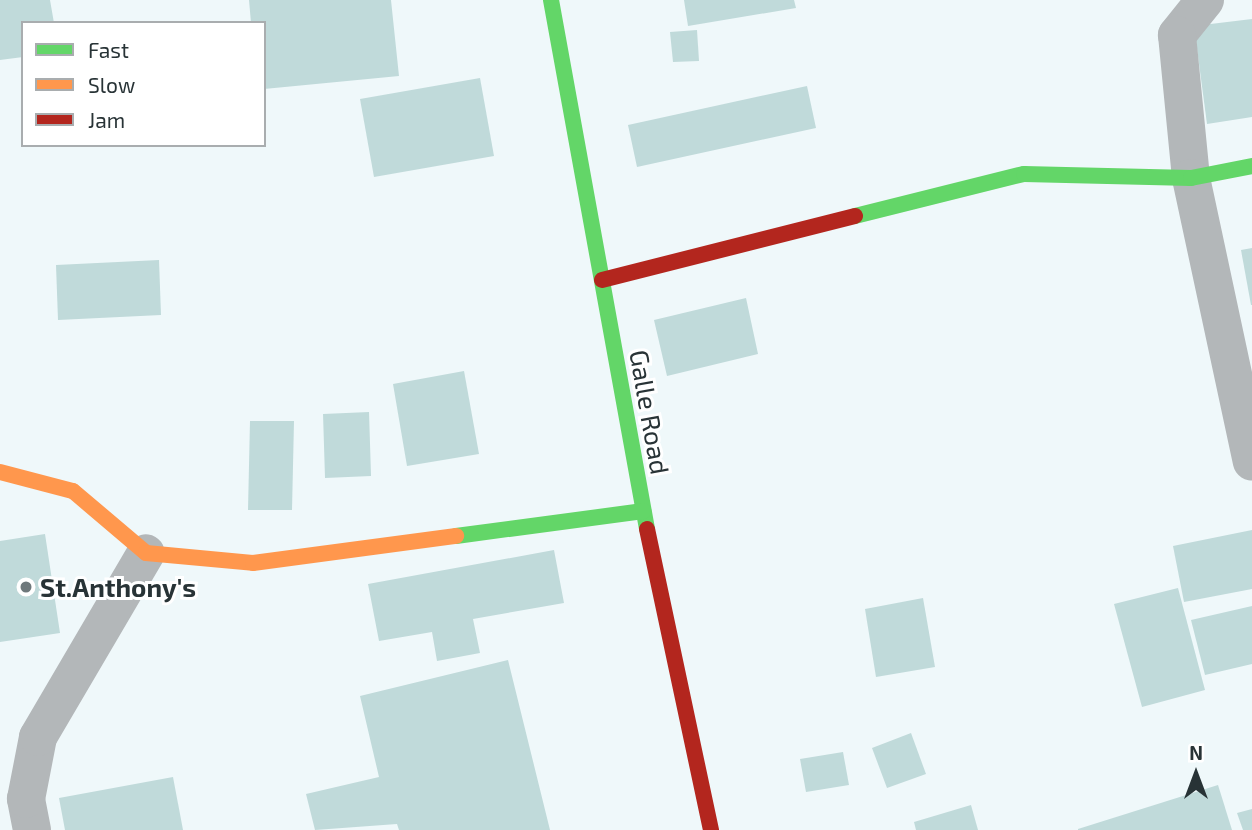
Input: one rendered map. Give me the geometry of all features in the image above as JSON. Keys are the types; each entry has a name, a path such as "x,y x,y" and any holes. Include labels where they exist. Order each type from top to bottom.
{"main road":[{"name":"Galle Road","path":"551,0 643,511 712,830"},
{"path":"602,280 1024,174 1191,178 1252,166"},
{"path":"0,472 73,491 146,553 253,563 643,511"}],"street":[{"path":"1205,0 1177,35 1191,178 1252,462"},
{"path":"32,830 26,799 38,737 146,553"}],"building":[{"path":"0,0 50,0 54,21 21,21 21,57 0,60"},
{"path":"249,0 391,0 399,76 266,89 266,21 251,21"},
{"path":"684,0 794,0 796,8 688,26"},
{"path":"1252,19 1252,117 1207,124 1194,26"},
{"path":"697,30 699,61 673,62 670,32"},
{"path":"480,78 494,156 374,177 360,99"},
{"path":"807,86 816,128 637,167 628,125"},
{"path":"1252,248 1252,305 1251,305 1241,250"},
{"path":"159,260 161,315 58,320 56,265"},
{"path":"746,298 758,354 667,376 654,320"},
{"path":"464,371 479,454 407,466 393,384"},
{"path":"369,412 371,476 325,478 323,414"},
{"path":"250,421 294,421 292,510 248,510"},
{"path":"1252,530 1252,589 1184,602 1173,546"},
{"name":"St.Anthony's","path":"45,534 60,633 0,642 0,541"},
{"path":"554,550 564,603 473,619 480,653 437,661 432,632 379,641 368,584"},
{"path":"1178,588 1205,690 1142,707 1114,604"},
{"path":"923,598 935,667 876,677 865,609"},
{"path":"1252,606 1252,664 1205,675 1191,620"},
{"path":"508,660 550,830 399,830 397,824 315,830 306,794 379,777 360,696"},
{"path":"911,733 926,774 887,788 872,748"},
{"path":"843,752 849,785 806,792 800,759"},
{"path":"173,777 183,830 65,830 59,798"},
{"path":"1218,785 1232,830 1078,830 1078,829"},
{"path":"971,805 978,830 916,830 914,822"},
{"path":"1252,809 1252,830 1243,830 1237,813"}],"traffic: fast":[{"path":"551,0 647,529"},
{"path":"855,216 1024,174 1191,178 1252,166"},
{"path":"456,536 643,511"}],"traffic: slow":[{"path":"0,472 73,491 146,553 253,563 456,536"}],"traffic: jam":[{"path":"602,280 855,216"},
{"path":"647,529 711,830"}],"place":[{"name":"St.Anthony's","path":"26,587"}]}
